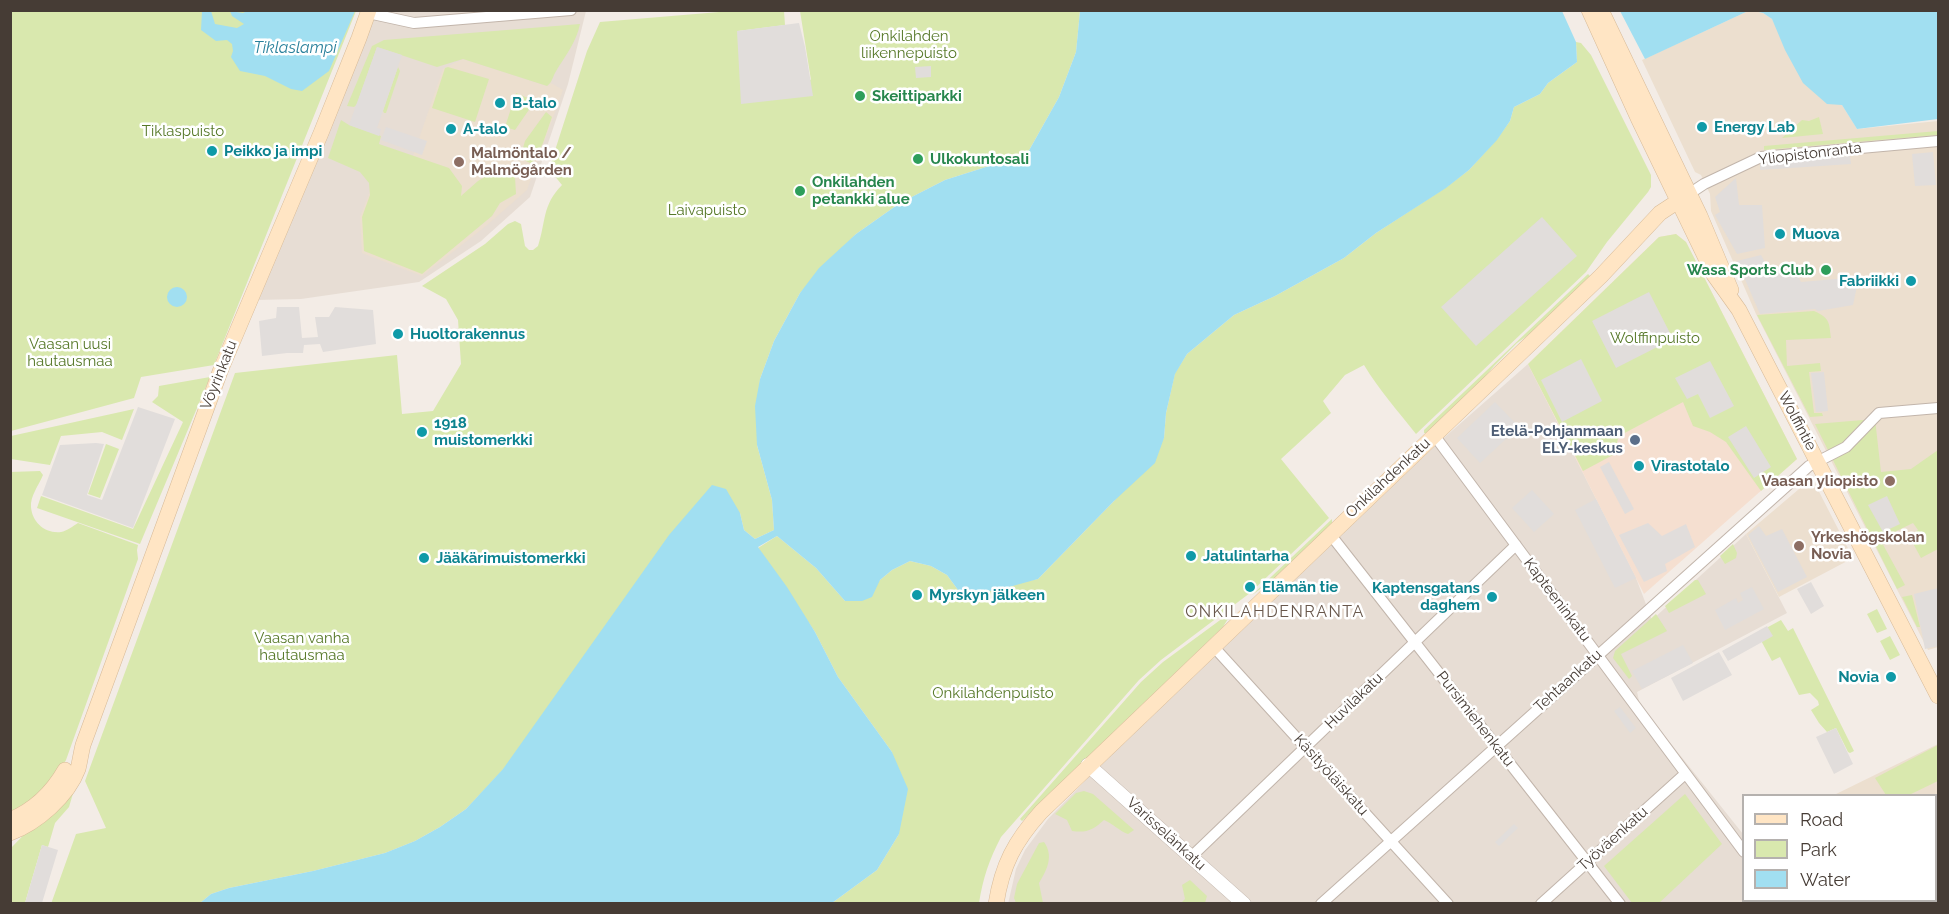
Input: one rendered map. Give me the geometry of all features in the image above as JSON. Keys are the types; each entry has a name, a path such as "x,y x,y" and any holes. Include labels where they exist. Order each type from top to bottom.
{"main road":[{"name":"Wolffintie","path":"1589,10 1727,279 1737,307 1938,696"},
{"name":"Wolffintie","path":"1601,10 1683,197"},
{"name":"Vöyrinkatu","path":"13,830 18,817 58,783 83,746 221,369 321,133 368,12"},
{"name":"Onkilahdenkatu","path":"996,903 999,884 1015,844 1041,812 1601,276 1658,215 1683,197"}],"street":[{"path":"368,12 414,23 571,10"},
{"name":"Yliopistonranta","path":"1683,197 1704,184 1761,157 1938,141"},
{"name":"Tehtaankatu","path":"1321,903 1809,466 1846,447 1879,413 1938,408"},
{"name":"Kapteeninkatu","path":"1434,435 1742,851"},
{"name":"Pursimiehenkatu","path":"1330,534 1620,903"},
{"name":"Huvilakatu","path":"1191,857 1516,545"},
{"name":"Käsityöläiskatu","path":"1213,646 1448,903"},
{"name":"Varisselänkatu","path":"1088,765 1244,903"},
{"name":"Työväenkatu","path":"1541,903 1685,774"}],"shaded area":[{"path":"377,11 586,11 568,84 530,197 481,241 419,282 301,299 255,300"},
{"name":"Vaasan yliopisto","path":"1746,12 1763,13 1772,19 1778,30 1842,105 1857,129 1938,121 1938,647 1928,650 1756,314 1711,211 1710,194 1701,175 1695,172 1642,60"},
{"path":"799,23 813,96 741,104 737,31"},
{"path":"377,47 402,55 377,128 381,129 379,136 349,125"},
{"name":"Malmöntalo / Malmögården","path":"463,59 547,86 551,83 563,90 527,190 486,226 422,276 362,253 360,217 387,147 413,156 443,69"},
{"path":"931,66 931,77 916,78 915,67"},
{"path":"386,127 427,141 422,155 381,140"},
{"path":"1933,152 1936,185 1915,186 1912,154"},
{"path":"1850,156 1851,164 1760,170 1760,163"},
{"path":"1736,178 1739,205 1762,205 1765,248 1737,254 1715,215 1720,212 1715,197"},
{"path":"1542,217 1577,256 1476,346 1441,307"},
{"name":"Wolffinpuisto","path":"1676,234 1686,242 1797,459 1644,594 1528,364 1659,237"},
{"path":"1761,255 1770,272 1794,269 1801,282 1859,277 1853,305 1818,311 1815,309 1760,314 1737,261"},
{"path":"1649,292 1673,339 1616,368 1592,321"},
{"path":"277,307 299,307 302,338 318,337 315,317 329,317 335,307 373,310 376,344 323,352 320,344 304,345 303,353 262,356 259,321 276,318"},
{"path":"1581,359 1602,401 1562,422 1541,380"},
{"path":"1710,361 1734,406 1710,418 1698,394 1687,399 1675,378"},
{"path":"1528,364 1636,578 1652,620 1746,534 1787,613 1637,692 1640,705 1742,833 1742,902 1865,903 1008,904 1016,869 1025,850 1048,819 1092,774 1437,444"},
{"path":"1824,372 1828,411 1816,412 1811,373"},
{"path":"1495,402 1519,427 1480,463 1457,438"},
{"path":"138,407 175,419 133,528 42,495 60,445 96,443 104,444 87,495 102,500"},
{"path":"1746,426 1771,467 1754,478 1728,437"},
{"path":"1609,462 1634,509 1625,514 1600,467"},
{"name":"Yrkeshögskolan Novia","path":"1812,478 1853,558 1779,597 1746,534"},
{"path":"1532,490 1554,514 1534,532 1512,508"},
{"path":"1887,496 1900,524 1883,532 1868,505"},
{"path":"1596,499 1636,578 1615,588 1575,510"},
{"path":"1648,523 1662,536 1686,524 1695,547 1665,564 1667,571 1644,582 1619,535"},
{"path":"1759,526 1766,536 1782,529 1807,577 1778,592 1748,535"},
{"path":"1811,582 1824,606 1811,614 1797,589"},
{"path":"1752,587 1764,609 1725,630 1715,610 1736,598 1738,603 1743,600 1740,593"},
{"path":"1938,588 1938,646 1925,649 1914,594"},
{"path":"1767,626 1773,636 1728,661 1722,651"},
{"path":"1683,645 1693,663 1642,689 1632,671"},
{"path":"1719,652 1732,675 1683,701 1671,678"},
{"path":"1620,707 1636,728 1630,733 1614,711"},
{"path":"1836,728 1853,764 1834,774 1816,737"},
{"path":"1938,744 1938,891 1937,794 1836,794"},
{"path":"1514,824 1518,828 1499,846 1495,842"},
{"path":"42,845 58,850 42,903 25,903"}],"green space":[{"name":"Tiklaspuisto","path":"10,11 356,11 214,365 141,377 134,398 11,431"},
{"path":"731,11 784,11 785,25 738,31 811,80 800,11 1080,11 1076,52 1059,97 1027,154 945,180 900,203 856,234 800,293 774,341 760,379 757,445 772,500 774,530 755,539 744,530 740,513 466,809 415,841 385,853 313,871 229,888 211,894 200,903 51,904 76,834 106,828 85,781 235,373 397,355 402,414 433,411 461,364 458,320 446,299 422,286 515,221 521,224 525,246 533,250 538,246 548,207 562,185 549,169 587,51 600,22"},
{"path":"580,24 573,44 547,86 463,59 437,67 377,47 357,104 354,107 347,106 372,46 384,40"},
{"name":"Onkilahdenpuisto","path":"1576,42 1581,43 1591,55 1651,175 1651,187 1648,192 1586,272 1416,434 1382,392 1364,365 1345,375 1323,401 1331,413 1281,459 1329,518 1250,593 1161,660 1139,680 1001,837 987,869 979,903 832,903 877,870 899,834 892,752 838,677 815,632 758,548 777,536 816,568 845,601 910,561 931,566 947,575 961,594 1038,579 1114,501 1164,438 1166,413 1175,373 1187,354 1234,315 1275,296 1344,258 1376,233 1469,170 1510,121 1514,107 1540,94 1548,83 1577,62"},
{"path":"398,67 400,71 386,113 384,113 383,111"},
{"path":"445,68 489,79 475,122 432,108"},
{"path":"516,93 535,101 515,130 505,127"},
{"path":"546,112 552,117 543,143 532,164 520,158 525,141"},
{"path":"1819,117 1823,134 1782,138 1802,120 1809,121"},
{"path":"341,120 381,136 379,144 449,168 462,186 461,196 478,181 498,169 515,177 516,194 500,203 492,216 422,274 364,251 362,217 370,195 369,183 360,172 328,158"},
{"path":"1938,131 1938,135 1764,150 1764,146"},
{"name":"Wolffinpuisto","path":"1676,234 1686,242 1797,459 1761,491 1726,442 1710,432 1693,426 1683,402 1619,436 1613,455 1583,471 1528,364 1659,237"},
{"path":"1588,274 1591,277 1537,329 1517,343 1480,383 1427,433 1424,433 1424,430"},
{"path":"1814,311 1828,321 1831,338 1786,340 1787,366 1820,363 1821,371 1809,372 1814,413 1822,413 1823,416 1810,417 1757,315"},
{"path":"210,377 140,544 37,508 41,496 133,529 183,422 152,402 158,396 159,386"},
{"path":"134,409 122,440 102,432 61,436 50,465 11,459 11,436"},
{"path":"1875,419 1881,472 1911,469 1938,450 1938,549 1921,558 1909,536 1918,530 1913,523 1880,539 1905,585 1897,589 1815,424"},
{"path":"106,444 119,449 100,498 88,494"},
{"path":"40,471 43,475 33,495 31,507 34,518 40,526 50,531 61,532 78,523 138,545 138,559 66,760 49,785 10,815 10,472"},
{"path":"1332,519 1332,524 1278,576 1252,595"},
{"path":"1733,544 1737,553 1736,558 1725,564 1720,556"},
{"path":"1695,580 1698,580 1706,594 1669,613 1665,606"},
{"path":"1912,595 1920,627 1917,627 1902,597"},
{"path":"1877,609 1887,629 1877,633 1867,614"},
{"path":"1656,614 1667,631 1621,654 1632,676 1629,679 1613,658 1615,651"},
{"path":"1227,615 1229,617 1223,627 1022,821 1020,819 1141,682 1163,662"},
{"path":"1781,620 1788,631 1793,628 1854,751 1848,752 1836,728 1827,732 1819,723 1811,710 1819,705 1818,701 1810,693 1799,695 1780,657 1772,661 1757,633"},
{"path":"1890,636 1900,655 1890,660 1880,641"},
{"path":"1938,745 1938,781 1911,794 1885,794 1875,778"},
{"path":"77,780 69,807 55,823 48,847 42,845 25,903 11,904 11,848"},
{"path":"1084,791 1093,794 1134,830 1128,834 1104,820 1090,830 1072,831 1067,820 1055,814 1076,793"},
{"path":"1685,794 1722,844 1659,903 1632,903 1604,866"},
{"path":"1938,830 1937,882 1937,831"},
{"path":"1044,842 1049,858 1047,868 1039,883 1043,903 1016,903 1014,898 1017,884 1039,843"},
{"path":"1190,880 1207,896 1205,903 1181,903 1185,899 1182,885"}],"water":[{"name":"Tiklaslampi","path":"202,11 211,11 215,24 237,28 244,24 232,16 230,11 243,13 247,11 355,11 329,71 302,91 291,89 265,76 240,71 231,57 232,44 227,40 216,41 201,30"},
{"path":"1080,11 1562,11 1576,42 1577,62 1548,83 1540,94 1514,107 1510,121 1497,140 1469,170 1446,188 1376,233 1344,258 1275,296 1234,315 1187,354 1175,374 1166,413 1164,438 1155,463 1114,501 1038,579 998,590 961,594 947,575 931,566 910,561 892,570 880,580 872,597 862,601 845,601 816,568 777,536 758,547 787,587 815,632 838,677 892,752 908,789 899,834 877,870 832,903 200,903 211,894 229,888 313,871 385,853 415,841 466,809 503,769 669,535 712,485 726,489 740,513 744,530 755,539 774,530 772,500 757,445 755,406 760,379 774,341 800,293 819,268 856,234 900,203 945,180 1027,154 1059,97 1076,52"},
{"path":"1620,11 1754,11 1746,12 1645,59"},
{"path":"1754,11 1938,11 1938,119 1857,129 1842,105 1827,104 1803,83 1785,50 1772,19 1763,13"},
{"path":"177,287 184,290 187,297 184,304 177,307 170,304 167,297 170,290"}],"place":[{"name":"Skeittiparkki","path":"860,96"},
{"name":"B-talo","path":"500,103"},
{"name":"Energy Lab","path":"1702,127"},
{"name":"A-talo","path":"451,129"},
{"name":"Peikko ja impi","path":"212,151"},
{"name":"Ulkokuntosali","path":"918,159"},
{"name":"Malmöntalo / Malmögården","path":"459,162"},
{"name":"Onkilahden petankki alue","path":"800,191"},
{"name":"Muova","path":"1780,234"},
{"name":"Wasa Sports Club","path":"1826,270"},
{"name":"Fabriikki","path":"1911,281"},
{"name":"Huoltorakennus","path":"398,334"},
{"name":"1918 muistomerkki","path":"422,432"},
{"name":"Etelä-Pohjanmaan ELY-keskus","path":"1635,440"},
{"name":"Virastotalo","path":"1639,466"},
{"name":"Vaasan yliopisto","path":"1890,481"},
{"name":"Yrkeshögskolan Novia","path":"1799,546"},
{"name":"Jatulintarha","path":"1191,556"},
{"name":"Jääkärimuistomerkki","path":"424,558"},
{"name":"Elämän tie","path":"1250,587"},
{"name":"Myrskyn jälkeen","path":"917,595"},
{"name":"Kaptensgatans daghem","path":"1492,597"},
{"name":"Novia","path":"1891,677"}],"district":[{"name":"ONKILAHDENRANTA","path":"1275,612"}],"park label":[{"name":"Onkilahden liikennepuisto","path":"909,44"},
{"name":"Laivapuisto","path":"707,210"},
{"name":"Vaasan uusi hautausmaa","path":"70,352"},
{"name":"Vaasan vanha hautausmaa","path":"302,646"}]}
